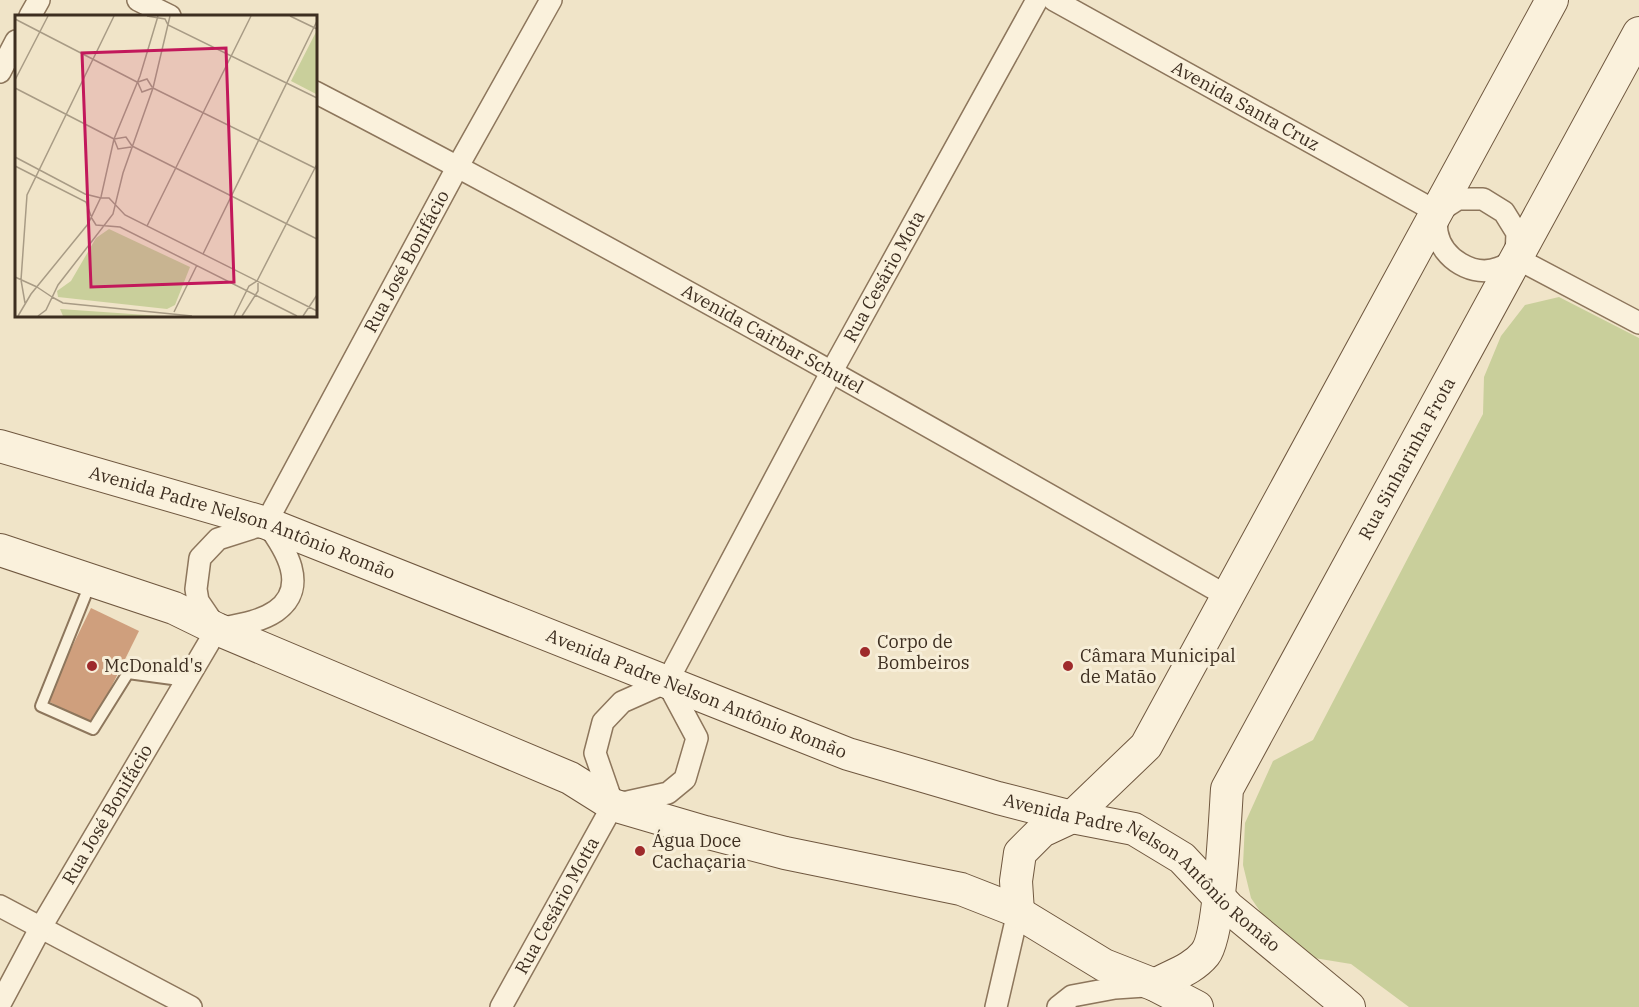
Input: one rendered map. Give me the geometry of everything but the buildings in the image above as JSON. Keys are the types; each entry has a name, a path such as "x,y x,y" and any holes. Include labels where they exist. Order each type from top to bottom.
{"main road":[{"path":"1018,912 1016,881 1020,853 1042,831 1072,817 1146,746 1552,0"},
{"name":"Rua Sinharinha Frota","path":"1218,897 1227,789 1639,33"},
{"name":"Avenida Padre Nelson Antônio Romão","path":"0,446 266,524 848,754 998,798 1072,817 1134,828 1182,858 1228,907 1349,1007"},
{"path":"0,550 174,608 217,629 570,778 613,806 785,853 961,890 1018,912 1104,965 1155,985 1197,1007"},
{"path":"1155,985 1190,968 1207,952 1215,924 1218,897"}],"street":[{"path":"31,15 39,0"},
{"path":"138,0 168,15"},
{"name":"Rua José Bonifácio","path":"266,524 458,166 551,0"},
{"name":"Rua Cesário Mota","path":"667,682 832,371 1037,0"},
{"name":"Avenida Santa Cruz","path":"1054,0 1437,212"},
{"path":"0,72 15,44"},
{"name":"Avenida Cairbar Schutel","path":"316,93 458,166 832,371 1227,597"},
{"path":"1458,199 1483,199 1504,212 1517,233 1516,258 1499,268 1479,271 1460,265 1445,251 1437,232 1437,212 1458,199"},
{"path":"1516,258 1639,323"},
{"path":"266,524 287,555 294,575 289,596 278,610 263,618 217,629 198,601 196,589 200,558 218,539 266,524"},
{"name":"Rua José Bonifácio","path":"0,1004 41,927 217,629"},
{"path":"667,682 697,738 685,779 668,792 613,806 595,753 603,722 621,702 667,682"},
{"name":"Rua Cesário Motta","path":"501,1007 613,806"},
{"path":"0,906 191,1007"},
{"path":"996,1007 1018,912"},
{"path":"1058,1007 1072,996 1115,988 1155,985"}],"lane":[{"path":"91,580 41,706 93,729 128,673 187,681"}],"green space":[{"path":"1559,297 1639,338 1639,1007 1409,1007 1351,964 1302,956 1274,932 1251,898 1243,865 1245,823 1273,761 1313,740 1483,414 1484,377 1501,336 1525,305"}],"place":[{"name":"Corpo de Bombeiros","path":"865,652"},
{"name":"McDonald's","path":"92,666"},
{"name":"Câmara Municipal de Matão","path":"1068,666"},
{"name":"Água Doce Cachaçaria","path":"640,851"}]}
